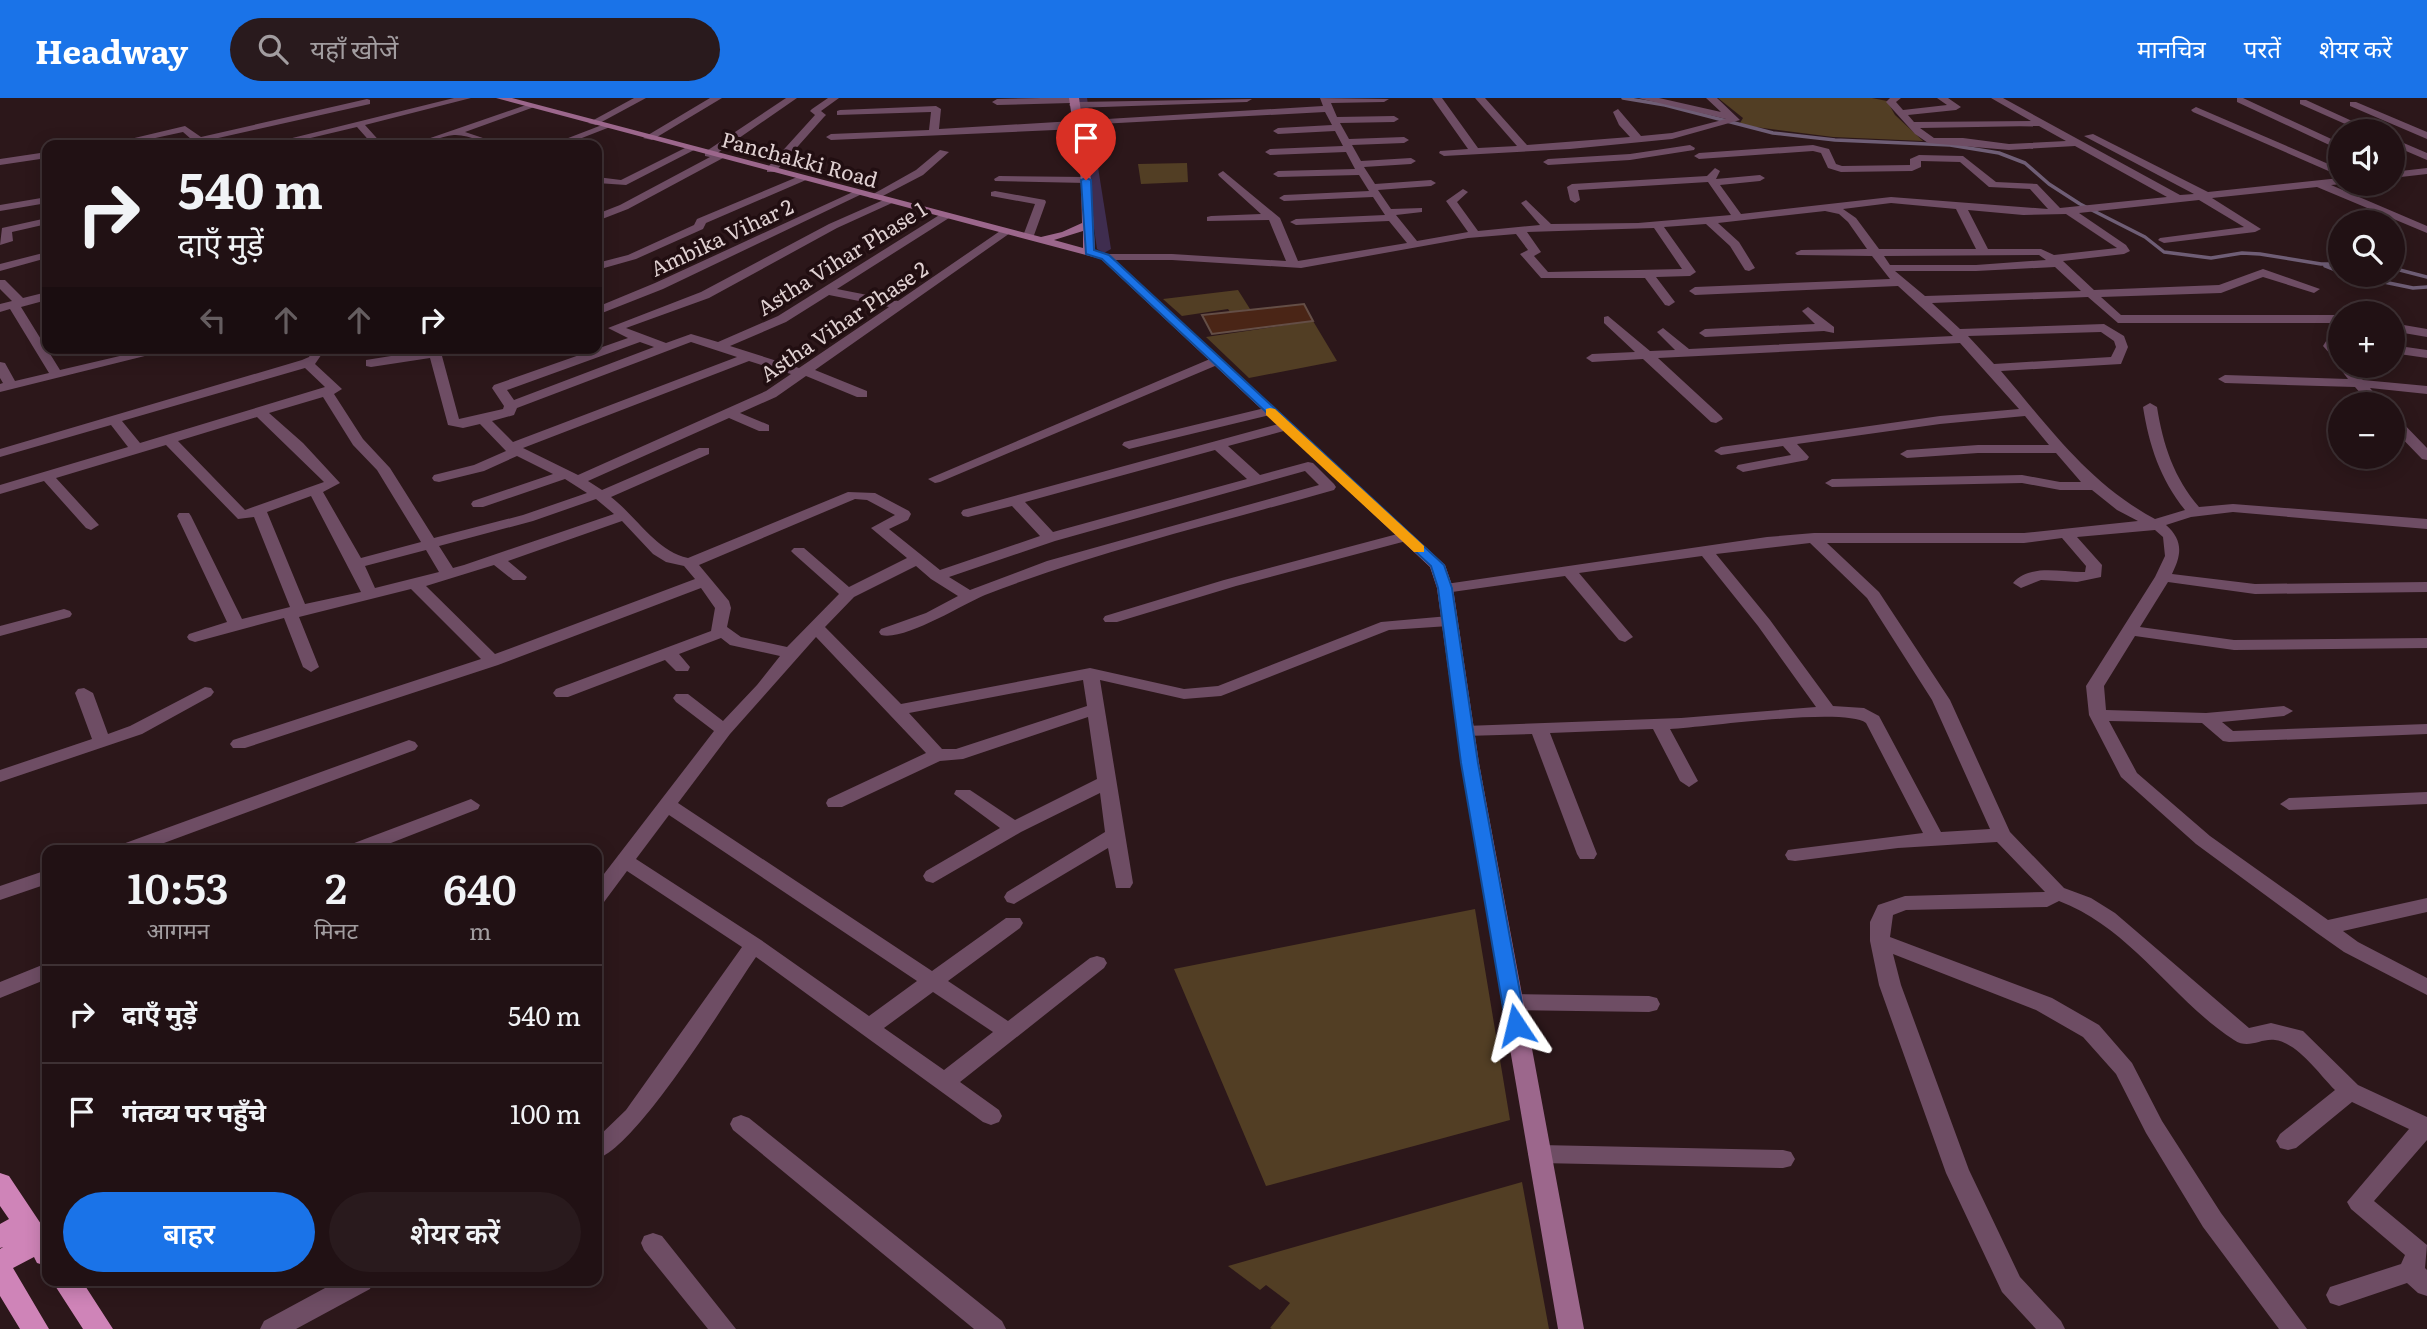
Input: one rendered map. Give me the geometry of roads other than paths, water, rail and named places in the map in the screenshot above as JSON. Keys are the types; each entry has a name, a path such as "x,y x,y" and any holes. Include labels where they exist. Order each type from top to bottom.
{"highway":[{"path":"3,1195 40,1239"},
{"path":"0,1237 40,1239"},
{"path":"0,1262 40,1239"},
{"path":"0,1271 35,1329"},
{"path":"69,1286 99,1329"}],"main road":[{"name":"Panchakki Road","path":"501,98 1097,254"},
{"path":"1077,102 1088,224 1097,254 1217,360 1437,565 1445,588 1465,731 1571,1329"},
{"path":"1034,238 1065,235 1088,224"}],"street":[{"path":"292,140 466,98"},
{"path":"593,123 641,98"},
{"path":"648,138 717,98"},
{"path":"602,215 624,207 714,155 792,98"},
{"path":"771,170 821,115 815,111 834,98"},
{"path":"1437,98 1453,124 1475,151"},
{"path":"1480,98 1524,148"},
{"path":"1643,98 1693,107 1731,121"},
{"path":"1711,98 1731,121"},
{"path":"1896,98 1891,102 1906,119 1933,141 1963,141 2009,147 2077,143"},
{"path":"1906,119 1956,107 1942,98"},
{"path":"1996,98 2051,131 2179,199"},
{"path":"997,102 1247,99"},
{"path":"831,136 1081,123 1384,99"},
{"path":"2240,100 2328,140"},
{"path":"1169,101 1172,116"},
{"path":"133,140 185,129 198,140 366,102"},
{"path":"1326,102 1374,191 1415,245"},
{"path":"2303,102 2342,119"},
{"path":"2353,104 2427,136"},
{"path":"430,140 532,106"},
{"path":"840,113 936,109 934,131"},
{"path":"2196,110 2328,168"},
{"path":"1618,112 1624,125 1638,139"},
{"path":"1906,119 2023,114"},
{"path":"1278,131 1394,119"},
{"path":"1906,119 2039,124"},
{"path":"1444,153 1672,136 1731,121"},
{"path":"359,125 372,140"},
{"path":"569,140 605,127"},
{"path":"2012,132 2051,131"},
{"path":"455,132 482,140"},
{"path":"1672,136 1714,169 1713,181 1738,217"},
{"path":"2089,136 2202,195 2255,229 2164,240"},
{"path":"1270,152 1404,140"},
{"path":"2405,147 2427,157"},
{"path":"1548,162 1630,157 1690,148"},
{"path":"1699,156 1812,148 1825,151 1832,166 1841,169 1912,168 1917,164 1914,161 1919,158 1963,159 1993,184 2033,186 2124,251 2056,261 1976,268 1801,253"},
{"path":"602,181 622,183 691,149"},
{"path":"873,197 916,175 934,163 944,152"},
{"path":"0,162 42,156"},
{"path":"1278,174 1411,161"},
{"path":"2405,172 2427,171"},
{"path":"1223,174 1276,220 1294,265"},
{"path":"2405,176 2427,183"},
{"path":"602,266 632,257 699,227 701,221 739,203 802,178"},
{"path":"1575,200 1572,187 1760,178"},
{"path":"999,180 1086,180"},
{"path":"1284,198 1374,191 1431,183"},
{"path":"1097,254 1294,265 1475,234 1548,228 1709,222 1891,200 2067,211 2328,183"},
{"path":"2320,184 2427,230"},
{"path":"1463,192 1451,201 1475,234"},
{"name":"Ambika Vihar 2","path":"602,309 659,286 859,193"},
{"path":"995,194 1041,202 1034,238"},
{"path":"0,208 42,201"},
{"path":"614,328 705,295 833,226 888,201"},
{"path":"1526,203 1548,228"},
{"path":"1960,206 1984,253"},
{"path":"1822,208 1843,212 1852,220 1900,282 1961,336 1992,368 2058,449 2096,486 2122,507 2170,536 2173,556 2095,686 2098,715 2130,777 2203,840 2324,928 2351,947 2427,987"},
{"path":"1296,222 1390,215 1418,210"},
{"name":"Astha Vihar Phase 1","path":"718,347 782,319 945,215"},
{"path":"1211,219 1271,216"},
{"path":"0,242 9,239 6,230 42,222"},
{"path":"1709,222 1735,244 1749,268"},
{"path":"1519,230 1535,252 1526,254 1545,276 1690,272 1657,225"},
{"name":"Astha Vihar Phase 2","path":"478,504 571,477 771,394 1007,231"},
{"path":"1882,261 1984,253 2041,252 2056,261 2118,319 2328,319"},
{"path":"0,268 42,256"},
{"path":"1922,300 2221,289 2263,273 2314,289"},
{"path":"1648,274 1670,302"},
{"path":"1695,291 1900,282"},
{"path":"1,283 17,304 42,348"},
{"path":"828,291 899,305"},
{"path":"0,308 42,297"},
{"path":"1808,311 1850,345"},
{"path":"1608,320 1716,419"},
{"path":"602,324 664,347"},
{"path":"1705,333 1826,327"},
{"path":"1592,358 1850,345 2104,328 2120,339 2122,346 2116,361 1992,368"},
{"path":"2405,329 2427,333"},
{"path":"1663,332 1685,352"},
{"path":"602,351 639,338"},
{"path":"511,406 691,338 802,372 862,394"},
{"path":"2405,351 2427,354"},
{"path":"45,354 57,375"},
{"path":"0,366 5,387 57,375 122,354"},
{"path":"0,453 307,363 317,354"},
{"path":"371,363 411,354"},
{"path":"435,354 453,422 463,424 484,421 509,412 511,406"},
{"path":"511,406 499,388 594,354"},
{"path":"439,478 478,468 514,449 748,357"},
{"path":"935,479 1217,360"},
{"path":"0,490 335,389 307,363"},
{"path":"2354,378 2366,392"},
{"path":"2225,379 2358,383 2427,390"},
{"path":"326,391 343,422 369,456 383,468 449,575"},
{"path":"2150,407 2155,443 2170,481 2195,512"},
{"path":"167,439 243,516 334,483 299,446 259,411"},
{"path":"1129,445 1269,411"},
{"path":"1721,451 1940,420 2030,412"},
{"path":"729,413 764,428"},
{"path":"113,419 136,448"},
{"path":"484,421 514,449 571,477 600,495 625,515 658,551 671,559 689,563 721,601 723,608 718,629 736,641 791,653"},
{"path":"968,513 1286,426"},
{"path":"1194,429 1257,480"},
{"path":"2405,433 2427,456"},
{"path":"1743,468 1802,457 1786,442"},
{"path":"2000,449 2022,479"},
{"path":"1907,454 2058,449"},
{"path":"356,564 431,545 600,495 704,451"},
{"path":"887,632 932,616 969,596 1052,564 1329,486 1308,466 1050,538 937,576"},
{"path":"47,476 91,525"},
{"path":"1832,483 2022,479 2060,486 2096,486"},
{"path":"315,490 370,595"},
{"path":"689,563 853,495 870,496 904,514 903,517 879,528 937,576 969,596"},
{"path":"1015,500 1050,538"},
{"path":"1445,588 1705,550 1814,538 2024,538 2153,524 2195,512 2234,508 2427,524"},
{"path":"259,510 288,576 295,613 311,667"},
{"path":"195,637 236,624 295,613 449,575 625,515"},
{"path":"184,516 236,624"},
{"path":"2021,583 2037,574 2095,574 2094,565 2066,534"},
{"path":"1111,619 1230,583 1405,537"},
{"path":"1814,538 1873,595 1941,700 2003,835 2057,893 2078,898 2095,908 2244,1036 2254,1037 2271,1031 2295,1037 2350,1091 2426,1127 2359,1202 2418,1252 2419,1278 2339,1295"},
{"path":"1705,550 1764,623 1828,711"},
{"path":"799,551 848,594"},
{"path":"602,891 724,730 763,689 791,653 848,594 877,577 918,559"},
{"path":"497,560 519,577"},
{"path":"1569,571 1625,637"},
{"path":"2162,576 2255,589 2427,587"},
{"path":"239,744 492,661 705,580"},
{"path":"415,584 492,661"},
{"path":"0,631 64,614"},
{"path":"897,710 1090,674 1184,694 1221,691 1387,625 1449,621"},
{"path":"817,628 937,755"},
{"path":"2130,630 2234,645 2427,643"},
{"path":"562,693 722,632"},
{"path":"669,654 682,667"},
{"path":"1090,674 1123,883"},
{"path":"84,692 102,743"},
{"path":"0,776 136,730 205,692"},
{"path":"682,698 724,730"},
{"path":"835,803 937,755 957,755 1096,709"},
{"path":"1465,731 1659,724 1828,711 1864,713 1873,720 1935,838"},
{"path":"2098,715 2206,718 2284,712"},
{"path":"2206,718 2229,737 2427,729"},
{"path":"1659,724 1689,782"},
{"path":"1539,728 1587,855"},
{"path":"141,845 409,746"},
{"path":"933,876 1014,828 1108,780"},
{"path":"963,794 1014,828"},
{"path":"2289,804 2427,798"},
{"path":"369,845 471,805"},
{"path":"668,805 1007,1031"},
{"path":"1014,897 1115,835"},
{"path":"1795,855 1845,846 2003,835"},
{"path":"626,861 754,945 991,1116"},
{"path":"0,894 42,879"},
{"path":"2052,1329 2011,1284 1958,1173 1890,985 1880,941 1880,922 1885,910 1905,903 2048,900 2057,893"},
{"path":"2324,928 2427,905"},
{"path":"868,1028 1013,923"},
{"path":"1880,941 2044,1004 2091,1031 2124,1069 2154,1127 2213,1220 2294,1329"},
{"path":"602,1147 634,1116 754,945"},
{"path":"944,1082 1097,963"},
{"path":"0,990 42,973"},
{"path":"1512,1002 1649,1004"},
{"path":"2288,1141 2350,1091"},
{"path":"741,1125 993,1329"},
{"path":"1539,1154 1783,1159"},
{"path":"653,1243 723,1329"},
{"path":"273,1329 352,1286"}],"waterway":[{"path":"1081,98 1104,249"},
{"path":"1623,98 1665,105 1773,133 1835,140 1950,145 1999,153 2025,163 2049,184 2080,204 2145,237 2164,252 2211,258 2242,253 2260,254 2328,264"},
{"path":"2405,271 2427,277"},
{"path":"2405,286 2427,287"}]}
